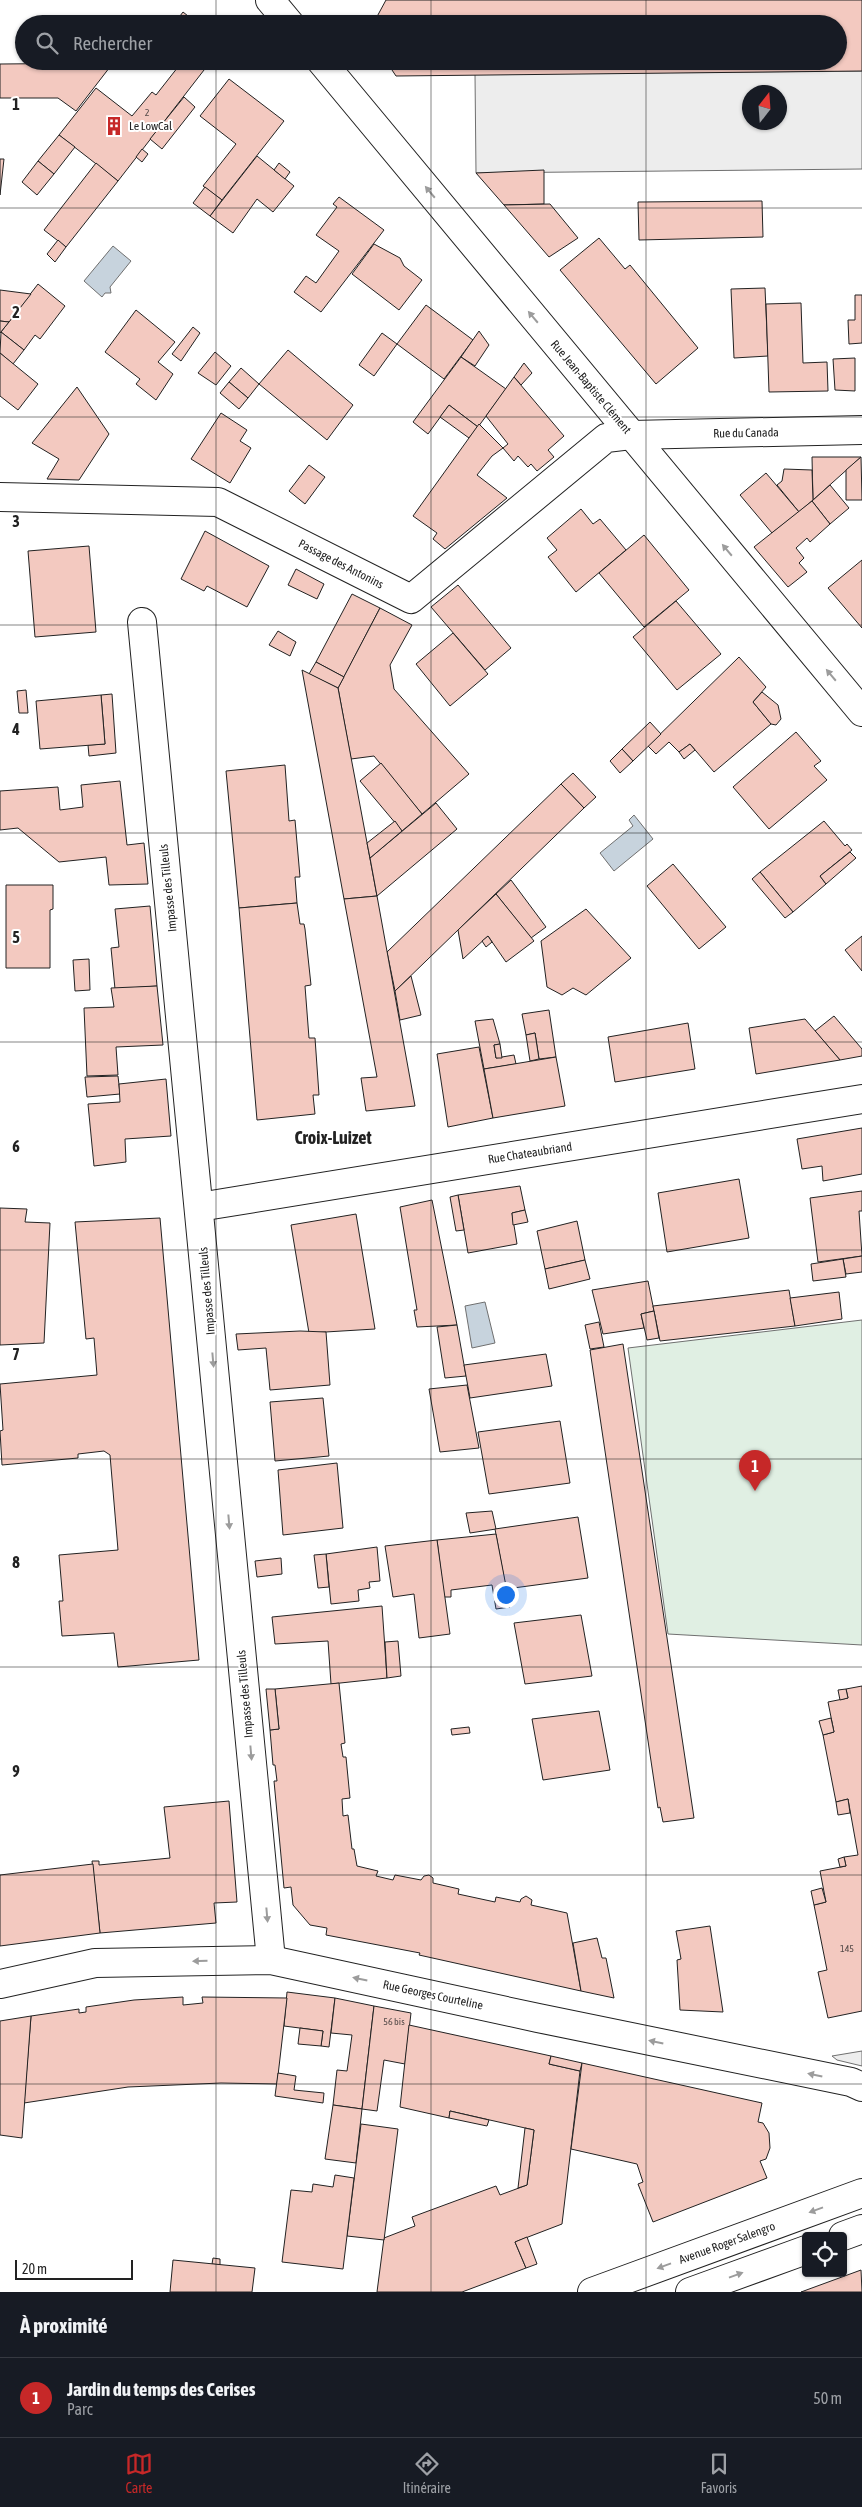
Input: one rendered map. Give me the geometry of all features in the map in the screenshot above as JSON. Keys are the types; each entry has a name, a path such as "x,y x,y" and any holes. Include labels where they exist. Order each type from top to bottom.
{"street":[{"path":"270,0 282,15"},
{"name":"Rue Jean-Baptiste Clément","path":"328,70 862,712"},
{"name":"Rue du Canada","path":"631,435 862,430"},
{"name":"Passage des Antonins","path":"0,497 218,502 410,599 606,438 631,435"},
{"name":"Impasse des Tilleuls","path":"142,622 271,1960"},
{"name":"Rue Chateaubriand","path":"199,1207 862,1099"},
{"name":"Rue Georges Courteline","path":"0,1984 95,1963 271,1960 528,2016 842,2080 862,2087"},
{"name":"Avenue Roger Salengro","path":"592,2292 862,2193"},
{"path":"847,2235 862,2229"},
{"path":"690,2292 802,2251"}],"green space":[{"path":"862,1320 862,1645 668,1634 628,1348"}],"shaded area":[{"path":"862,71 862,169 476,173 475,74"},
{"path":"113,246 131,261 110,287 111,293 105,293 102,297 84,281"},
{"path":"634,815 653,839 614,871 600,853 633,826 629,820"},
{"path":"485,1302 495,1343 472,1348 465,1306"},
{"path":"862,2051 862,2066 837,2060 832,2056"}],"building":[{"path":"386,0 862,0 862,71 396,76 392,70 847,70 847,15 378,15"},
{"path":"0,64 15,64 15,70 108,70 76,111 58,98 0,98"},
{"name":"Le LowCal","path":"176,70 204,70 118,181 59,135 96,88 132,116 152,92 156,95"},
{"path":"229,79 284,121 222,200 203,186 236,144 200,116"},
{"path":"184,97 195,107 162,149 150,139"},
{"path":"59,135 75,147 54,174 38,161"},
{"path":"142,149 148,154 142,162 136,157"},
{"path":"257,156 294,186 273,212 257,199 233,233 210,216"},
{"path":"0,159 4,159 0,195"},
{"path":"38,161 54,174 37,195 22,182"},
{"path":"96,163 118,181 66,247 44,230"},
{"path":"279,163 290,172 285,179 274,170"},
{"path":"544,170 544,204 504,205 476,173"},
{"path":"205,187 222,200 210,216 193,203"},
{"path":"339,197 384,230 321,312 294,292 306,276 316,283 339,251 316,235 337,207 333,204"},
{"path":"762,201 763,237 639,240 638,202"},
{"path":"550,204 578,238 549,257 504,205"},
{"path":"599,238 625,269 630,265 698,348 656,384 560,270"},
{"path":"58,240 66,247 55,262 47,254"},
{"path":"374,244 400,258 404,266 422,280 399,310 352,274"},
{"path":"38,284 65,306 40,339 35,335 24,350 1,332"},
{"path":"765,288 768,356 734,358 731,289"},
{"path":"0,290 31,294 9,322 0,321"},
{"path":"855,295 862,295 862,343 849,344 848,320 855,320"},
{"path":"801,303 803,363 827,362 828,391 769,392 766,304"},
{"path":"426,305 473,340 444,379 397,344"},
{"path":"136,310 175,342 158,362 173,374 156,400 136,384 140,379 105,352"},
{"path":"0,321 9,322 0,333"},
{"path":"193,327 200,333 181,361 172,354"},
{"path":"479,331 489,345 475,366 461,357"},
{"path":"1,332 24,350 13,364 0,353"},
{"path":"382,333 397,344 374,376 359,365"},
{"path":"288,350 353,405 327,440 259,384"},
{"path":"215,352 231,366 216,385 198,373"},
{"path":"0,353 38,384 18,410 0,396"},
{"path":"461,357 506,389 478,427 449,405 428,434 413,422"},
{"path":"855,358 855,391 835,390 833,359"},
{"path":"524,363 532,373 521,385 514,377"},
{"path":"241,368 259,384 248,398 229,382"},
{"path":"514,377 564,436 548,450 554,457 537,471 531,464 528,467 518,456 514,461 503,448 508,444 486,416"},
{"path":"229,382 248,398 239,409 220,393"},
{"path":"77,387 109,434 79,480 47,479 59,459 32,443"},
{"path":"449,405 478,427 469,438 440,417"},
{"path":"221,413 247,430 240,441 251,448 230,483 191,459"},
{"path":"479,424 503,448 492,456 477,475 507,498 445,549 433,539 437,533 413,516"},
{"path":"812,457 861,457 813,500"},
{"path":"861,457 862,500 846,500 846,470"},
{"path":"309,465 325,477 305,504 289,491"},
{"path":"784,469 812,470 813,500 799,512 777,485 782,481"},
{"path":"766,473 799,512 772,533 740,495"},
{"path":"830,485 849,508 830,524 812,501"},
{"path":"812,501 830,524 810,542 807,538 796,548 804,558 799,563 807,572 788,587 754,547"},
{"path":"581,509 593,524 600,519 626,550 576,592 548,557 557,550 547,538"},
{"path":"205,531 269,566 247,607 207,586 204,591 181,579"},
{"path":"644,535 689,590 644,627 599,573"},
{"path":"89,546 96,632 35,637 28,551"},
{"path":"862,560 862,628 828,588"},
{"path":"296,569 324,584 317,599 288,585"},
{"path":"458,585 511,648 485,670 431,607"},
{"path":"352,594 380,608 344,677 316,662"},
{"path":"676,601 721,654 677,690 633,637"},
{"path":"380,608 412,625 390,665 394,689 469,774 422,814 374,756 351,759 338,688"},
{"path":"278,631 296,642 290,656 269,645"},
{"path":"453,633 488,674 450,706 416,664"},
{"path":"739,657 766,687 753,702 771,724 714,772 690,744 679,752 669,742 656,754 648,746"},
{"path":"316,662 344,677 338,688 309,674"},
{"path":"302,670 338,688 377,896 344,899"},
{"path":"26,690 28,713 19,713 17,691"},
{"path":"762,692 778,705 781,719 776,725 771,724 753,702"},
{"path":"112,694 116,753 89,756 88,745 105,744 101,695"},
{"path":"101,695 105,744 40,749 36,701"},
{"path":"650,722 661,734 633,761 622,749"},
{"path":"796,732 821,761 814,766 827,780 769,829 733,787"},
{"path":"690,744 695,750 684,759 679,752"},
{"path":"622,749 633,761 620,773 610,761"},
{"path":"381,763 422,814 402,831 360,781"},
{"path":"285,765 289,821 295,820 300,877 295,877 297,903 239,908 226,771"},
{"path":"573,773 596,797 584,808 561,784"},
{"path":"120,781 127,845 144,843 148,884 109,885 106,857 59,862 18,828 0,830 0,791 58,787 60,810 83,807 81,785"},
{"path":"561,784 584,808 395,991 387,952"},
{"path":"436,803 457,829 377,896 370,858"},
{"path":"395,821 402,831 370,858 367,843"},
{"path":"824,821 845,846 847,844 852,850 820,876 826,884 793,912 760,872"},
{"path":"850,852 856,858 826,884 820,876"},
{"path":"673,864 726,927 699,949 647,886"},
{"path":"760,872 793,912 785,918 752,879"},
{"path":"511,880 546,927 531,938 496,894"},
{"path":"6,885 53,885 53,909 50,910 50,968 6,968"},
{"path":"496,894 534,941 506,962 488,936 463,959 458,930"},
{"path":"377,896 415,1106 366,1111 361,1078 377,1077 344,899"},
{"path":"297,903 300,924 304,924 305,929 311,985 305,986 309,1038 315,1038 319,1095 313,1095 315,1114 257,1120 239,908"},
{"path":"150,906 157,986 115,989 111,948 119,947 115,909"},
{"path":"586,909 631,958 586,995 573,988 562,995 547,987 541,941"},
{"path":"488,936 492,942 486,947 482,941"},
{"path":"862,936 862,971 845,950"},
{"path":"89,959 90,990 75,991 73,960"},
{"path":"411,976 421,1015 400,1020 395,991"},
{"path":"157,986 163,1045 116,1047 118,1075 87,1076 84,1008 114,1007 111,988"},
{"path":"549,1010 556,1057 539,1059 535,1033 526,1035 522,1014"},
{"path":"834,1016 862,1049 862,1056 840,1060 815,1031"},
{"path":"493,1019 500,1044 494,1045 496,1058 514,1055 516,1064 484,1069 475,1021"},
{"path":"805,1019 840,1060 756,1074 749,1028"},
{"path":"688,1023 695,1069 615,1082 608,1037"},
{"path":"535,1033 539,1059 530,1061 526,1035"},
{"path":"500,1044 502,1058 496,1058 494,1045"},
{"path":"479,1047 493,1118 448,1127 437,1054"},
{"path":"556,1057 565,1106 493,1118 484,1069"},
{"path":"118,1076 120,1094 87,1097 85,1077"},
{"path":"166,1079 171,1136 125,1139 126,1162 94,1166 88,1104 120,1102 119,1084"},
{"path":"862,1128 862,1174 823,1181 822,1166 802,1169 797,1139"},
{"path":"739,1179 749,1238 667,1252 658,1193"},
{"path":"520,1186 525,1210 512,1213 517,1244 468,1253 458,1195"},
{"path":"862,1191 862,1211 859,1211 862,1256 818,1262 810,1198"},
{"path":"458,1195 464,1230 456,1231 450,1197"},
{"path":"432,1200 457,1325 417,1327 414,1310 417,1310 400,1207"},
{"path":"0,1208 27,1209 25,1222 50,1223 44,1343 0,1345"},
{"path":"525,1210 528,1222 513,1225 512,1213"},
{"path":"356,1214 375,1329 309,1333 291,1225"},
{"path":"160,1218 199,1660 118,1667 114,1633 62,1636 59,1601 63,1601 59,1555 118,1550 110,1455 104,1451 78,1454 78,1458 2,1465 0,1431 3,1430 0,1384 97,1375 94,1338 86,1339 75,1222"},
{"path":"577,1221 585,1260 545,1269 537,1231"},
{"path":"862,1256 862,1272 846,1274 843,1259"},
{"path":"843,1259 846,1277 813,1281 811,1264"},
{"path":"585,1260 590,1279 549,1289 545,1269"},
{"path":"648,1281 654,1311 641,1314 644,1328 603,1334 592,1290"},
{"path":"789,1290 795,1326 660,1341 653,1306"},
{"path":"839,1292 842,1319 795,1326 790,1298"},
{"path":"654,1311 659,1338 647,1340 641,1314"},
{"path":"599,1322 604,1347 590,1349 585,1325"},
{"path":"457,1325 466,1376 445,1378 437,1327"},
{"path":"300,1331 326,1332 330,1385 270,1390 266,1348 238,1350 236,1334"},
{"path":"623,1344 694,1818 663,1822 660,1807 658,1808 590,1350"},
{"path":"546,1354 552,1386 470,1398 464,1365"},
{"path":"467,1385 479,1448 440,1452 429,1389"},
{"path":"323,1398 329,1456 275,1461 270,1402"},
{"path":"560,1421 570,1483 489,1494 478,1432"},
{"path":"337,1463 343,1528 283,1535 278,1470"},
{"path":"492,1511 496,1529 470,1533 466,1513"},
{"path":"578,1517 588,1578 506,1589 495,1529"},
{"path":"496,1534 510,1607 496,1609 492,1585 451,1590 451,1597 444,1597 437,1540"},
{"path":"437,1540 450,1634 419,1638 414,1594 393,1597 385,1546"},
{"path":"377,1547 380,1581 369,1582 370,1588 358,1590 359,1601 331,1604 326,1554"},
{"path":"326,1554 329,1587 318,1588 314,1555"},
{"path":"281,1558 282,1574 257,1577 255,1561"},
{"path":"382,1606 387,1678 331,1684 328,1641 275,1644 272,1617"},
{"path":"581,1615 592,1676 525,1684 514,1623"},
{"path":"398,1641 401,1676 387,1678 385,1642"},
{"path":"339,1683 345,1743 341,1744 343,1757 346,1757 350,1798 342,1799 343,1816 348,1815 352,1849 354,1849 357,1866 378,1871 376,1876 393,1880 395,1875 421,1880 424,1876 429,1875 433,1878 433,1883 459,1889 458,1894 495,1902 496,1897 520,1902 526,1896 532,1900 531,1905 567,1913 581,1991 419,1955 420,1953 326,1935 327,1928 310,1925 293,1905 291,1887 284,1888 274,1781 277,1781 275,1765 273,1765 270,1730 279,1729 275,1689"},
{"path":"862,1686 862,2011 828,2018 818,1972 827,1970 814,1905 826,1902 820,1871 846,1866 844,1857 858,1855 848,1799 836,1802 823,1735 834,1732 828,1702 848,1698 846,1689"},
{"path":"266,1689 275,1689 279,1729 270,1730"},
{"path":"846,1689 848,1698 840,1700 838,1690"},
{"path":"599,1711 610,1770 543,1780 532,1719"},
{"path":"831,1718 834,1732 823,1735 819,1721"},
{"path":"469,1727 470,1733 452,1735 451,1729"},
{"path":"848,1799 850,1813 838,1815 836,1802"},
{"path":"229,1801 237,1902 214,1903 216,1923 100,1933 92,1861 99,1861 99,1865 170,1858 164,1807"},
{"path":"844,1857 846,1866 840,1867 838,1859"},
{"path":"93,1864 100,1933 0,1946 0,1875"},
{"path":"822,1888 826,1902 814,1905 811,1891"},
{"path":"710,1926 723,2012 680,2010 677,1960 681,1959 676,1931"},
{"path":"597,1938 602,1958 606,1958 614,1998 581,1991 573,1943"},
{"path":"287,1992 335,1998 329,2047 321,2046 323,2031 284,2026"},
{"path":"183,1997 183,2005 203,2003 202,1997 287,1998 277,2084 221,2083 128,2087 24,2103 31,2016 79,2009 79,2013 86,2012 86,2007 134,2000"},
{"path":"335,1998 374,2006 362,2109 333,2105 337,2070 347,2071 352,2035 331,2033"},
{"path":"374,2006 411,2013 405,2064 384,2060 377,2111 362,2109"},
{"path":"31,2016 22,2138 0,2135 0,2021"},
{"path":"409,2025 551,2056 549,2064 580,2071 562,2224 515,2242 526,2268 462,2292 377,2292 384,2238 415,2226 412,2217 496,2186 500,2195 527,2185 534,2130 450,2111 449,2118 400,2107"},
{"path":"300,2028 323,2031 321,2046 298,2044"},
{"path":"551,2056 582,2063 580,2071 549,2064"},
{"path":"582,2063 762,2103 758,2122 763,2123 769,2133 770,2148 766,2159 760,2161 767,2178 653,2222 638,2184 643,2182 637,2164 571,2149"},
{"path":"278,2073 296,2076 294,2090 324,2093 323,2103 275,2096"},
{"path":"333,2105 362,2109 356,2163 325,2159"},
{"path":"450,2111 489,2120 487,2126 449,2118"},
{"path":"361,2124 398,2129 384,2240 347,2236"},
{"path":"525,2128 534,2130 527,2185 518,2188"},
{"path":"335,2175 354,2178 343,2269 282,2262 291,2190 312,2192 313,2184 333,2187"},
{"path":"527,2237 537,2264 526,2268 515,2242"},
{"path":"213,2258 220,2259 220,2265 212,2264"},
{"path":"173,2260 255,2268 252,2292 170,2292"},
{"path":"861,2270 862,2292 801,2292 842,2277 847,2277 847,2275"}],"place":[{"name":"Le LowCal","path":"114,126"},
{"name":"Jardin du temps des Cerises","path":"755,1491"}],"district":[{"name":"Croix-Luizet","path":"333,1137"}]}
